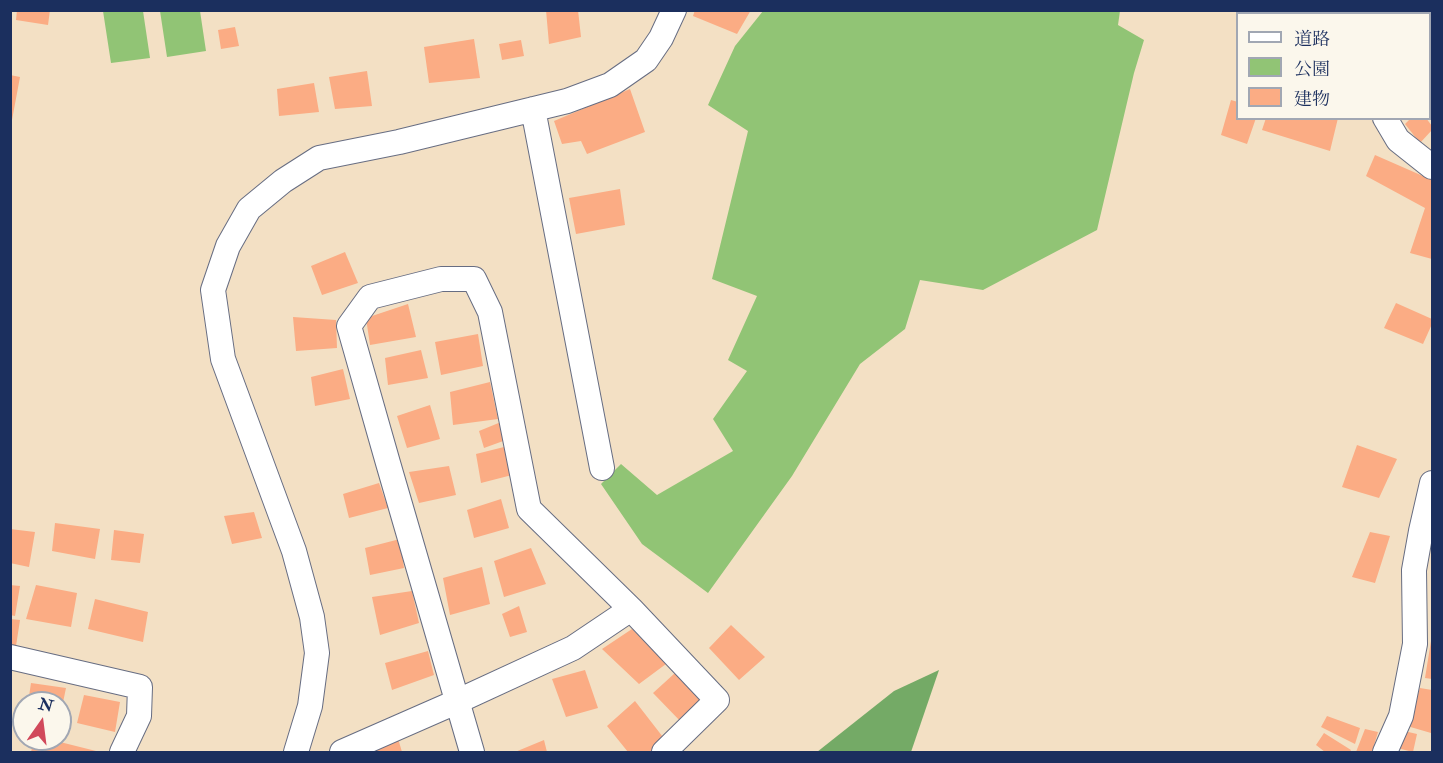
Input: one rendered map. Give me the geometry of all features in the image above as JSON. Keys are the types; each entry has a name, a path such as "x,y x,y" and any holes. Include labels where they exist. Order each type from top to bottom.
{"street":[{"path":"296,753 310,706 317,653 312,617 294,551 223,359 213,290 228,246 249,209 283,181 319,158 399,142 567,101 610,85 645,60 661,38 675,10"},
{"path":"533,109 602,468"},
{"path":"1386,120 1398,140 1432,167"},
{"path":"472,753 349,326 370,297 441,279 474,279 490,312 529,509 632,609 717,700 664,753"},
{"path":"1385,753 1401,716 1415,644 1414,570 1432,483"},
{"path":"342,753 573,648 632,609"},
{"path":"10,657 140,687 139,716 122,753"}],"green space":[{"path":"103,11 143,11 150,58 111,63"},
{"path":"160,11 200,11 206,51 167,57"},
{"path":"763,11 1120,11 1118,25 1144,40 1097,230 983,290 920,280 905,329 860,364 792,476 708,593 642,544 601,484 621,464 657,495 733,451 713,419 747,371 728,360 757,296 712,279 748,131 708,105 735,46"},
{"path":"939,670 911,752 817,752 894,691"}],"building":[{"path":"17,10 50,10 48,25 16,20"},
{"path":"546,10 578,10 581,37 549,44"},
{"path":"695,10 751,10 737,34 693,16"},
{"path":"1431,22 1432,22 1431,60"},
{"path":"235,27 239,46 221,49 218,30"},
{"path":"474,39 480,78 429,83 424,47"},
{"path":"521,40 524,56 502,60 499,44"},
{"path":"367,71 372,106 335,109 329,77"},
{"path":"10,75 20,77 12,120 10,120"},
{"path":"314,83 319,112 279,116 277,89"},
{"path":"630,89 645,132 587,154 581,141 562,144 554,121"},
{"path":"1231,100 1236,101 1236,120 1255,120 1247,144 1221,135"},
{"path":"1265,120 1338,120 1330,151 1262,130"},
{"path":"1409,120 1428,120 1432,130 1420,143 1405,124"},
{"path":"1375,155 1432,180 1432,259 1410,253 1425,208 1366,176"},
{"path":"620,189 625,225 576,234 569,198"},
{"path":"345,252 358,283 322,295 311,266"},
{"path":"1396,303 1432,319 1423,344 1384,328"},
{"path":"408,304 416,337 370,345 366,318"},
{"path":"293,317 336,320 337,348 296,351"},
{"path":"478,334 483,366 441,375 435,342"},
{"path":"421,350 428,378 388,385 385,358"},
{"path":"343,369 350,399 315,406 311,377"},
{"path":"490,382 498,419 453,425 450,392"},
{"path":"430,405 440,439 407,448 397,416"},
{"path":"501,422 506,440 484,448 479,431"},
{"path":"1357,445 1397,459 1379,498 1342,487"},
{"path":"504,447 512,475 481,483 476,454"},
{"path":"449,466 456,495 419,503 409,472"},
{"path":"379,483 388,508 349,518 343,494"},
{"path":"501,499 509,528 474,538 467,510"},
{"path":"254,512 262,538 232,544 224,516"},
{"path":"55,523 100,529 95,559 52,551"},
{"path":"10,529 35,532 29,567 10,563"},
{"path":"114,530 144,534 140,563 111,560"},
{"path":"1370,532 1390,536 1375,583 1352,577"},
{"path":"400,539 404,568 370,575 365,548"},
{"path":"531,548 546,584 504,597 494,561"},
{"path":"482,567 490,604 450,615 443,578"},
{"path":"10,585 20,586 15,616 10,615"},
{"path":"36,585 77,593 71,627 26,619"},
{"path":"412,591 419,623 380,635 372,597"},
{"path":"95,599 148,612 143,642 88,629"},
{"path":"519,606 527,632 510,637 502,614"},
{"path":"10,619 20,620 16,646 10,645"},
{"path":"731,625 765,657 739,680 709,648"},
{"path":"632,629 666,664 639,684 602,649"},
{"path":"1432,641 1432,679 1425,678"},
{"path":"428,651 434,675 392,690 385,663"},
{"path":"585,670 598,708 566,717 552,679"},
{"path":"675,673 704,701 684,725 653,693"},
{"path":"31,683 66,688 65,691 30,691"},
{"path":"1420,688 1432,690 1431,733 1407,726"},
{"path":"84,695 120,702 115,732 77,723"},
{"path":"635,701 666,741 651,752 628,752 607,726"},
{"path":"1327,716 1360,728 1355,744 1321,727"},
{"path":"1365,729 1378,732 1372,752 1356,752"},
{"path":"1404,731 1417,734 1413,752 1397,748"},
{"path":"1324,733 1351,750 1350,752 1325,752 1316,745"},
{"path":"397,735 402,752 361,752"},
{"path":"544,740 547,752 515,752"},
{"path":"72,745 100,752 31,752 72,751"}]}
